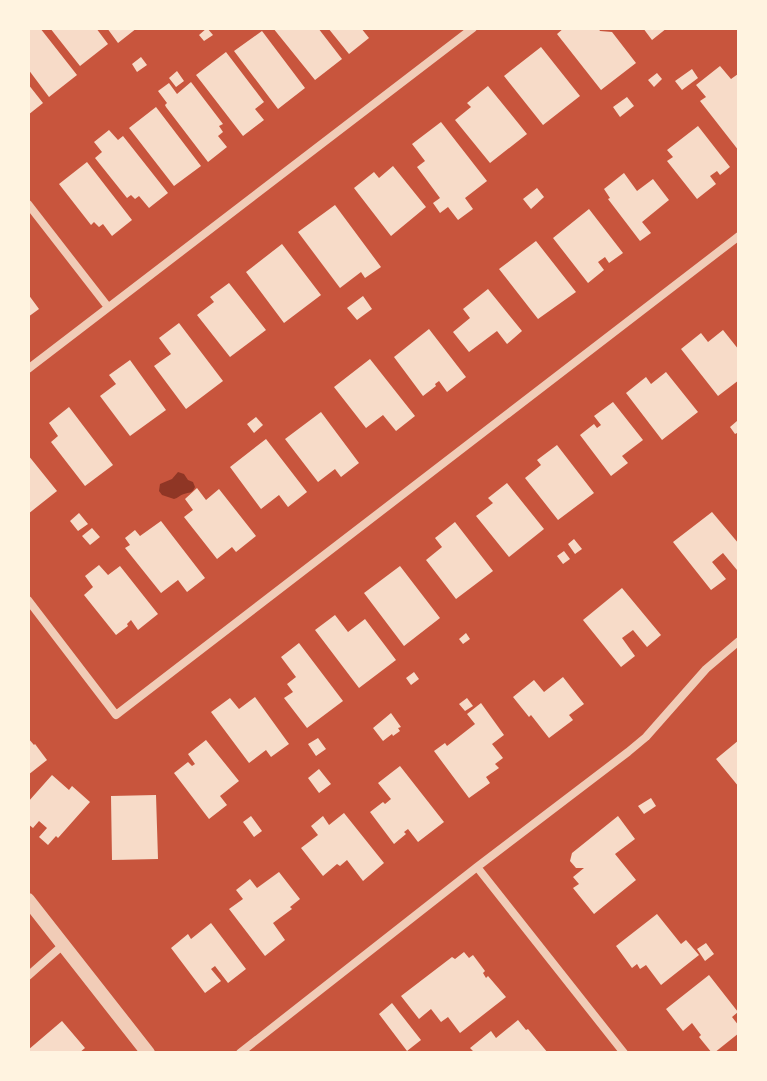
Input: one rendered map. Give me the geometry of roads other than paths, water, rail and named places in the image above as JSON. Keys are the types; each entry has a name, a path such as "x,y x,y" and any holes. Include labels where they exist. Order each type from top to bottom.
{"street":[{"path":"28,369 473,28"},
{"path":"28,204 108,307"},
{"path":"28,600 116,715 739,236"},
{"path":"240,1053 646,737 706,669 739,641"},
{"path":"477,867 624,1053"},
{"path":"28,900 148,1053"},
{"path":"28,976 63,945"}]}
